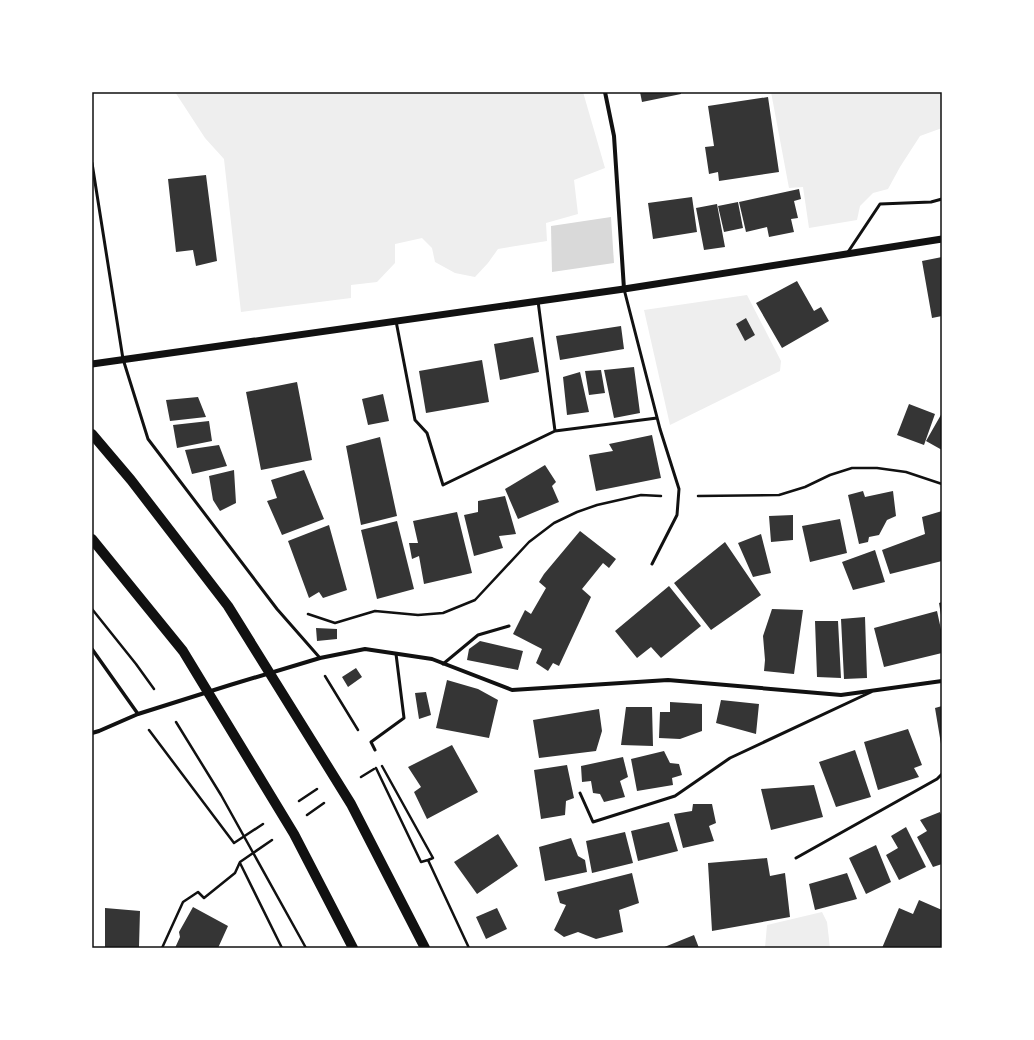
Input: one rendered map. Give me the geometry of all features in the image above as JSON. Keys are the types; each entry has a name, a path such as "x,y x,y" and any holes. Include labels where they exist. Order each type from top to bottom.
{"main road":[{"path":"92,434 131,480 228,606 351,804 425,948"},
{"path":"92,539 183,651 294,834 353,948"}],"street":[{"path":"605,92 614,136 624,289"},
{"path":"92,364 624,289 942,239"},
{"path":"92,649 138,714"},
{"path":"92,733 138,714 320,658 365,649 432,659 512,690 668,680 841,695 942,681"}],"lane":[{"path":"92,163 123,359 148,439 277,609 320,658"},
{"path":"847,254 880,204 931,202 942,199"},
{"path":"624,289 657,418 680,489 677,515 652,564"},
{"path":"538,301 555,431"},
{"path":"396,321 415,420 427,433 444,486 555,431 657,418"},
{"path":"443,664 478,635 509,626"},
{"path":"375,750 371,742 404,718 396,654"},
{"path":"580,793 593,822 675,796 730,758 875,690"},
{"path":"796,858 937,779 942,774"}],"path":[{"path":"277,609 301,612 335,623 376,611 418,615 443,613 474,600 529,542 554,523 576,512 597,505 641,495 779,495 805,487 830,475 852,468 878,468 899,471 942,484"},
{"path":"92,609 136,664 157,694"},
{"path":"173,718 221,795 306,948"},
{"path":"359,778 381,764 433,858 421,862 383,785"},
{"path":"428,860 469,948"},
{"path":"162,948 183,902 198,892 204,898 235,873 240,862 282,948"}],"shaded area":[{"path":"175,92 583,92 605,168 574,180 578,214 546,223 547,241 498,249 475,277 455,273 435,262 432,248 422,238 395,244 395,263 377,282 351,285 351,298 241,312 224,159 205,138"},
{"path":"771,92 942,92 942,128 920,136 888,189 873,193 860,206 857,220 809,228 803,187 789,188"},
{"path":"611,217 614,263 552,272 551,226"},
{"path":"747,295 781,361 780,371 670,425 644,310"},
{"path":"822,912 827,922 830,948 765,948 767,925"}],"building":[{"path":"640,92 681,92 681,94 642,102"},
{"path":"768,97 779,172 719,181 718,172 709,174 705,147 714,146 708,106"},
{"path":"206,175 217,261 196,266 193,250 176,252 168,179"},
{"path":"799,189 801,199 794,201 798,218 791,219 794,232 769,237 767,227 746,232 739,202"},
{"path":"692,197 697,232 653,239 648,203"},
{"path":"738,202 743,228 724,232 718,206"},
{"path":"717,204 725,247 704,250 696,208"},
{"path":"942,257 942,316 932,318 922,261"},
{"path":"797,281 814,311 821,307 829,321 782,348 756,303"},
{"path":"746,318 755,335 745,341 736,324"},
{"path":"621,326 624,349 560,360 556,336"},
{"path":"533,337 539,372 500,380 494,344"},
{"path":"482,360 489,402 426,413 419,371"},
{"path":"634,367 640,413 614,418 604,370"},
{"path":"601,370 605,393 589,395 585,371"},
{"path":"580,372 589,412 567,415 563,377"},
{"path":"297,382 312,460 261,470 246,392"},
{"path":"383,394 389,421 368,425 362,399"},
{"path":"198,397 206,417 170,421 166,400"},
{"path":"909,404 935,414 924,445 897,435"},
{"path":"942,413 942,450 926,441"},
{"path":"209,421 212,441 177,448 173,425"},
{"path":"652,435 661,478 596,491 589,455 613,451 609,444"},
{"path":"380,437 397,516 361,525 346,446"},
{"path":"219,445 227,466 192,474 185,450"},
{"path":"545,465 556,482 552,486 559,502 518,519 505,489"},
{"path":"234,470 236,503 220,511 213,500 209,476"},
{"path":"304,470 324,519 282,535 267,501 277,498 271,480"},
{"path":"863,491 865,497 893,491 896,516 887,520 879,535 869,537 868,542 859,544 848,495"},
{"path":"505,496 516,534 499,536 503,548 474,556 464,515 478,512 478,501"},
{"path":"942,511 942,561 890,574 882,550 925,534 922,517"},
{"path":"457,512 472,573 424,584 419,556 412,559 409,543 418,543 413,521"},
{"path":"793,515 793,540 771,542 769,516"},
{"path":"840,519 847,553 810,562 802,526"},
{"path":"397,521 414,589 377,599 361,530"},
{"path":"329,525 347,590 323,598 319,592 309,598 288,541"},
{"path":"580,531 616,559 609,568 603,563 582,589 591,597 559,666 553,663 548,671 536,663 542,649 513,634 525,610 531,614 546,588 539,582 544,574"},
{"path":"761,534 771,573 753,577 738,543"},
{"path":"725,542 761,595 711,630 674,583"},
{"path":"875,550 885,582 853,590 842,562"},
{"path":"669,586 701,626 661,658 651,647 637,658 615,631"},
{"path":"942,602 942,615 941,615 939,603"},
{"path":"772,609 803,610 794,674 764,671 765,660 763,636"},
{"path":"937,611 942,634 942,653 884,667 874,628"},
{"path":"865,617 867,678 844,679 841,619"},
{"path":"815,621 838,621 841,678 817,677"},
{"path":"316,628 337,629 337,639 317,641"},
{"path":"480,641 523,651 518,670 467,660 469,649"},
{"path":"356,668 362,677 348,687 342,677"},
{"path":"447,680 478,689 498,700 489,738 436,728"},
{"path":"426,692 431,715 419,719 415,693"},
{"path":"721,700 759,704 756,734 716,723"},
{"path":"670,702 702,704 702,731 680,739 659,738 660,712 670,712"},
{"path":"942,706 942,743 941,744 935,708"},
{"path":"626,707 652,707 653,746 621,745"},
{"path":"599,709 602,731 596,751 539,758 533,720"},
{"path":"908,729 922,765 914,768 919,777 878,790 864,742"},
{"path":"452,745 478,792 427,819 414,792 421,787 408,767"},
{"path":"855,750 871,797 836,807 819,762"},
{"path":"664,751 670,763 679,764 682,775 672,778 673,785 637,791 631,759"},
{"path":"623,757 628,777 620,781 625,797 604,802 600,794 593,793 591,781 582,782 581,766"},
{"path":"567,765 574,798 566,801 565,815 541,819 534,770"},
{"path":"814,785 823,817 771,830 761,789"},
{"path":"693,804 712,804 716,823 709,826 714,841 683,848 674,814 692,811"},
{"path":"940,812 942,817 942,864 933,867 917,837 927,831 920,820"},
{"path":"669,822 678,851 638,861 631,831"},
{"path":"906,827 926,867 899,880 886,855 898,848 891,836"},
{"path":"625,832 633,863 592,873 586,841"},
{"path":"498,834 518,866 477,894 454,862"},
{"path":"571,838 578,856 585,860 587,872 545,881 539,847"},
{"path":"876,845 891,882 866,894 849,858"},
{"path":"767,858 770,876 785,873 790,917 712,931 708,863"},
{"path":"632,873 639,903 619,910 623,932 596,939 578,932 564,937 554,930 566,905 560,903 557,892"},
{"path":"847,873 857,899 815,910 809,884"},
{"path":"919,900 942,910 942,948 882,948 899,908 913,914"},
{"path":"193,907 228,926 218,948 175,948 180,937 179,932"},
{"path":"105,908 140,911 139,947 105,948"},
{"path":"497,908 507,929 486,939 476,917"},
{"path":"694,935 699,948 662,948"}]}
